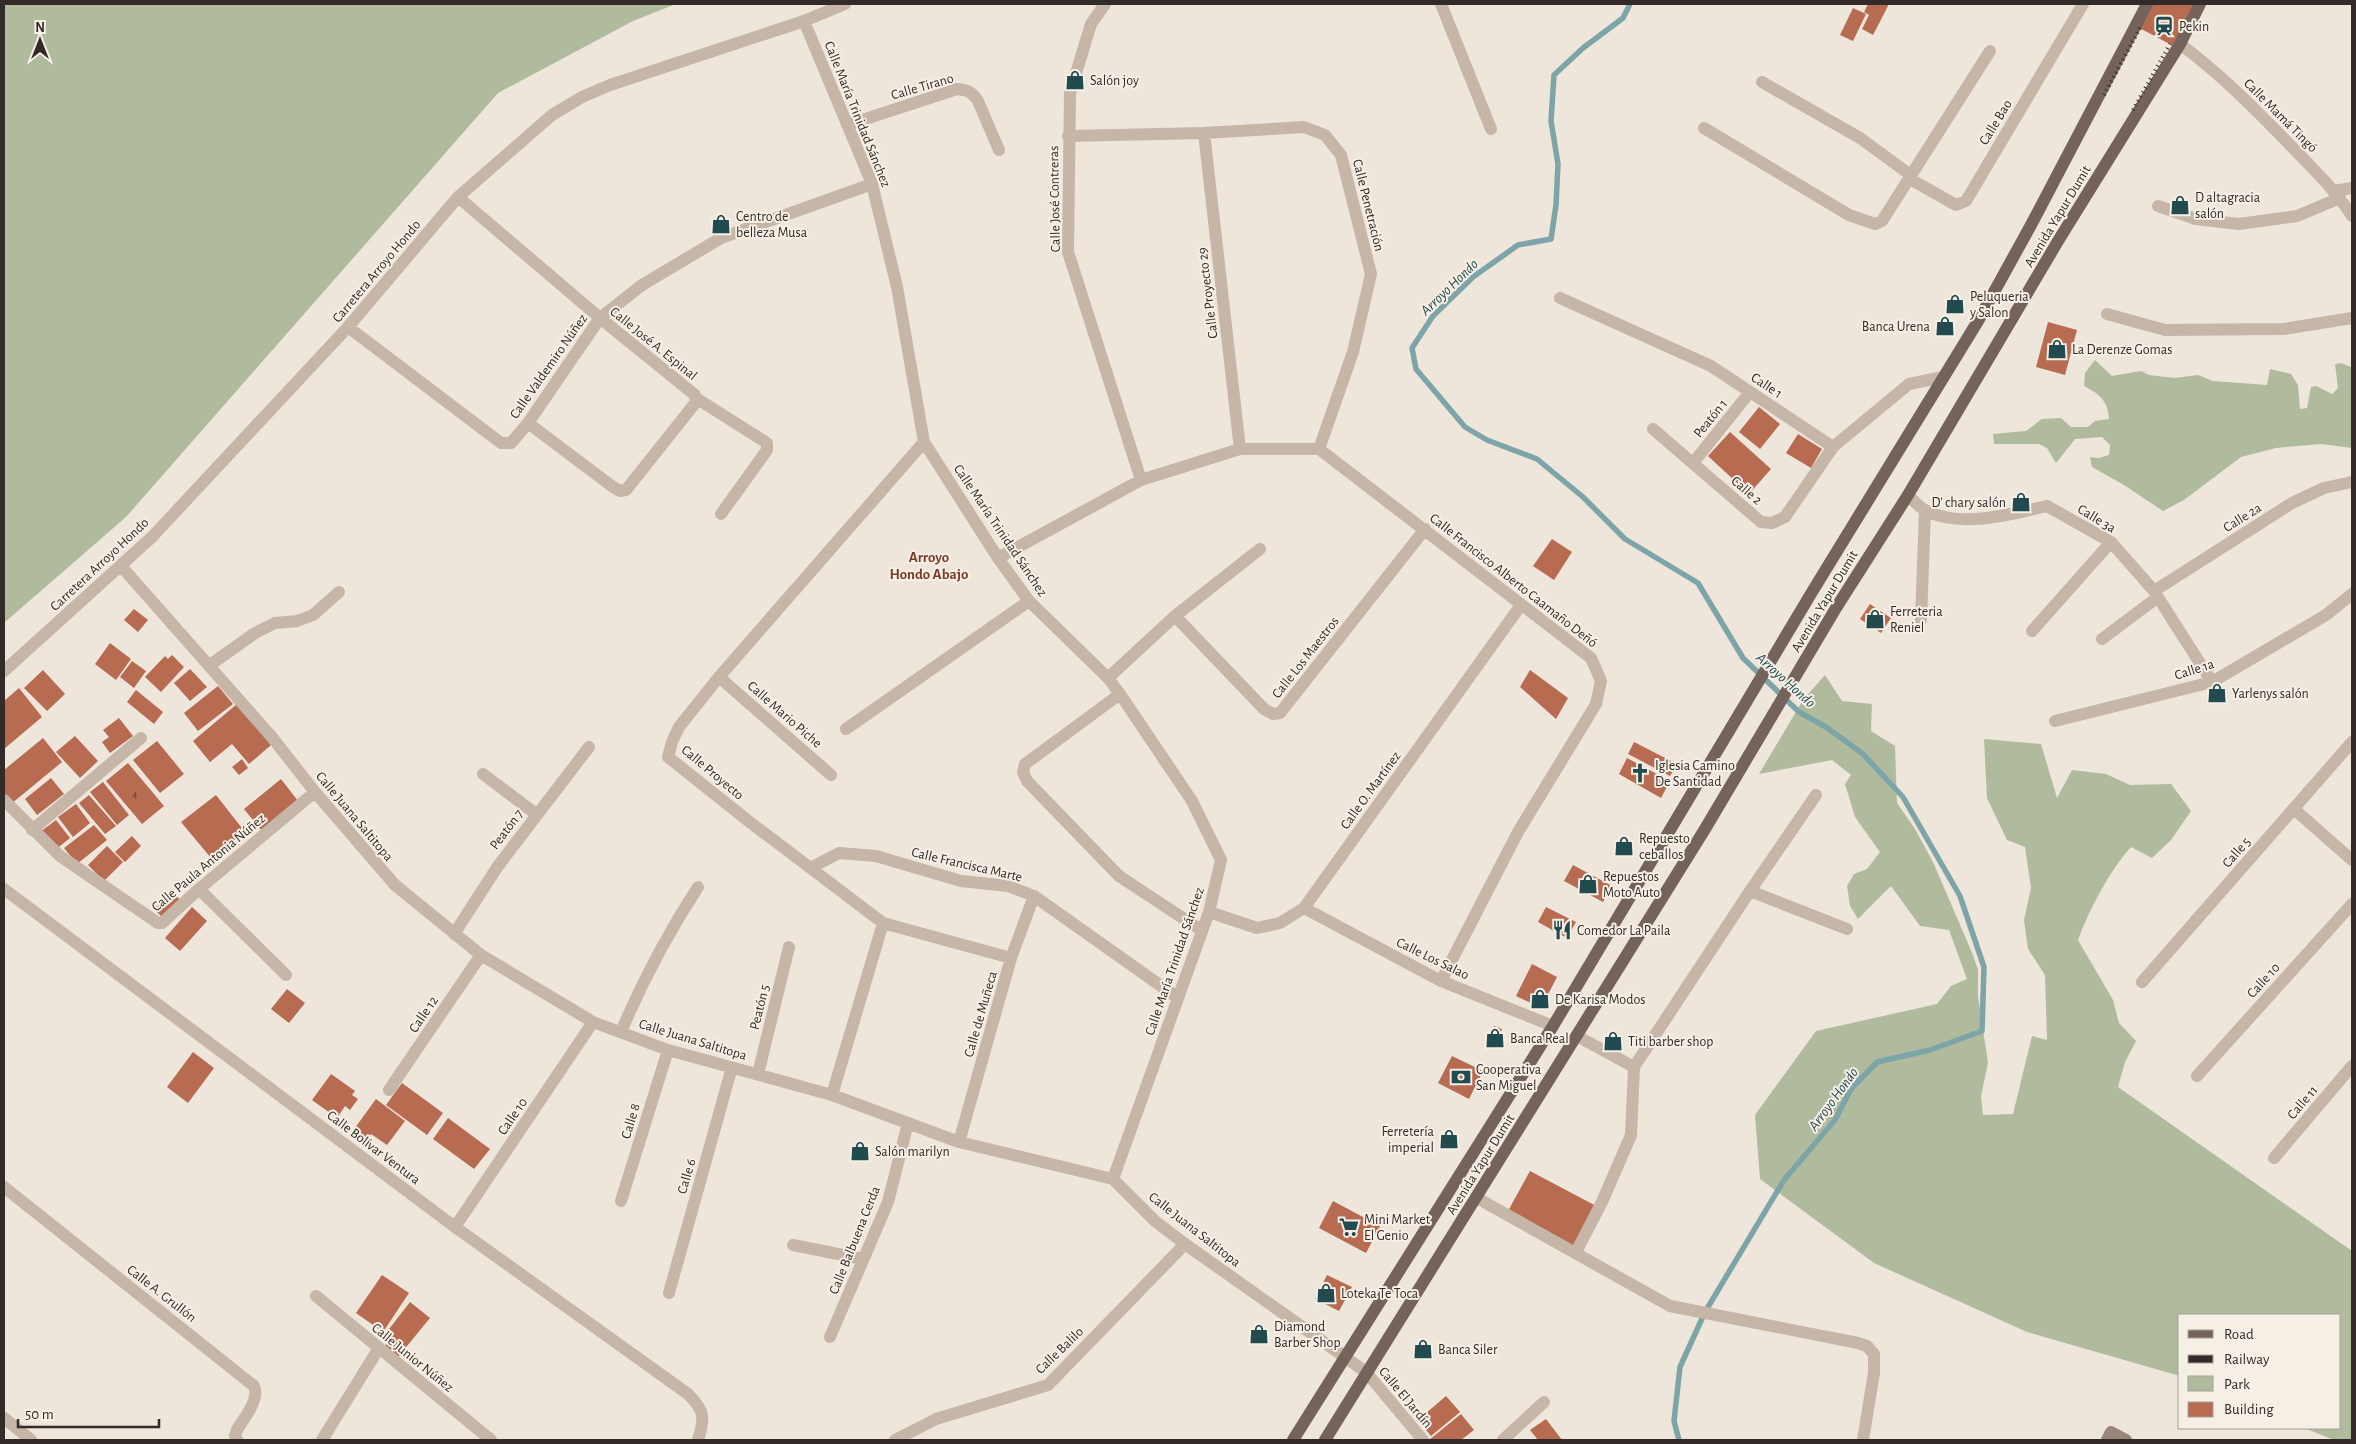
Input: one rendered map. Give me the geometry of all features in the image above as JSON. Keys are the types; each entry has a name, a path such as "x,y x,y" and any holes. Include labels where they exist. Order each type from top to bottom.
{"main road":[{"name":"Avenida Yapur Dumit","path":"1293,1440 1553,1026 1812,592 1978,321 2031,225 2147,4"},
{"name":"Avenida Yapur Dumit","path":"1325,1440 1578,1036 1751,752 1836,608 1908,495 2058,241 2180,44 2200,4"}],"street":[{"name":"Carretera Arroyo Hondo","path":"4,671 152,537 348,327 458,197 552,115 582,97 610,84 804,22 845,4"},
{"name":"Calle José Contreras","path":"1105,4 1090,24 1070,93 1068,252 1141,480"},
{"path":"1441,4 1491,129"},
{"name":"Calle Bao","path":"1911,177 1956,205 1966,201 2083,4"},
{"name":"Calle María Trinidad Sánchez","path":"804,22 872,184 897,287 924,442 998,558 1029,601 1108,678 1120,694 1192,801 1221,860 1209,912 1112,1178"},
{"name":"Calle Mamá Tingó","path":"2180,44 2211,67 2337,194 2352,216"},
{"path":"1704,128 1849,215 1869,224 1875,224 1882,221 1990,51"},
{"path":"1762,82 1860,138 1911,177"},
{"name":"Calle Tirano","path":"847,125 958,89 967,90 974,94 978,100 1000,150"},
{"name":"Calle Penetración","path":"1068,136 1304,127 1325,135 1341,155 1371,274 1353,352 1319,449"},
{"name":"Calle Proyecto 29","path":"1204,132 1240,449"},
{"name":"Calle Valdemiro Núñez","path":"348,327 502,442 511,443 528,423 600,318 642,285 721,238 872,184"},
{"path":"2158,206 2196,219 2239,224 2297,216 2352,188"},
{"name":"Calle José A. Espinal","path":"458,197 600,318 695,395 696,398 696,402 626,490 613,487 528,423"},
{"name":"Calle 1","path":"1560,298 1711,366 1833,447"},
{"path":"2107,314 2165,330 2284,329 2352,318"},
{"path":"1833,447 1909,384 1943,377"},
{"name":"Peatón 1","path":"1693,463 1750,392"},
{"path":"696,398 761,438 767,444 767,450 721,514"},
{"name":"Calle 2","path":"1653,429 1760,522 1772,522 1785,517 1833,447"},
{"name":"Calle Proyecto","path":"924,442 719,676 679,727 668,757 883,924 1011,958"},
{"path":"998,558 1141,480 1240,449 1319,449"},
{"name":"Calle Francisco Alberto Caamaño Deñó","path":"1319,449 1591,658 1601,681 1596,704 1518,832 1442,981"},
{"name":"Calle 2a","path":"2102,639 2156,594 2292,503 2324,488 2352,482"},
{"name":"Calle 3a","path":"1908,495 1926,510 1955,518 1998,518 2047,506 2111,542 2156,594 2212,682"},
{"path":"1921,620 1926,510"},
{"name":"Calle Los Maestros","path":"1175,616 1264,710 1273,714 1280,713 1425,529"},
{"path":"2032,631 2111,542"},
{"path":"1108,678 1175,616 1260,549"},
{"name":"Calle Juana Saltitopa","path":"121,566 271,736 314,792 395,885 481,955 593,1022 668,1050 732,1066 832,1095 959,1142 1112,1178 1155,1221 1185,1244 1366,1372"},
{"path":"210,665 268,626 275,623 297,621 313,615 339,592"},
{"name":"Calle 1a","path":"2055,721 2212,682 2326,615 2352,594"},
{"path":"846,729 1029,601"},
{"name":"Calle O. Martínez","path":"1209,912 1257,928 1280,923 1304,908 1521,605"},
{"name":"Calle Mario Piche","path":"719,676 831,775"},
{"path":"1120,694 1025,764 1023,772 1027,781 1118,876 1201,930"},
{"path":"32,830 141,738"},
{"name":"Calle 5","path":"2142,982 2352,742"},
{"name":"Peatón 7","path":"454,934 498,866 536,814 589,748"},
{"path":"483,774 536,814"},
{"name":"Calle Paula Antonia Núñez","path":"4,800 60,856 158,924 162,923 199,889 314,792"},
{"path":"1576,1252 1602,1202 1631,1135 1634,1068 1750,891 1816,795"},
{"path":"2294,809 2352,860"},
{"name":"Calle Francisca Marte","path":"810,868 839,853 876,856 961,881 1008,886 1034,896 1178,998"},
{"path":"620,1032 674,926 698,887"},
{"name":"Calle Bolívar Ventura","path":"4,889 455,1227 688,1394 695,1401 703,1416 704,1423 698,1440"},
{"path":"199,889 286,975"},
{"path":"1750,891 1848,929"},
{"name":"Calle de Muñeca","path":"959,1142 1011,958 1034,896"},
{"name":"Calle 10","path":"2197,1076 2352,904"},
{"name":"Calle Los Salao","path":"1304,908 1442,981 1553,1026"},
{"path":"832,1095 883,924"},
{"name":"Peatón 5","path":"758,1074 789,947"},
{"name":"Calle 12","path":"389,1090 481,955"},
{"name":"Calle 10","path":"455,1227 593,1022"},
{"path":"1578,1036 1634,1068"},
{"name":"Calle 8","path":"621,1201 668,1050"},
{"name":"Calle 6","path":"669,1293 732,1066"},
{"name":"Calle 11","path":"2274,1158 2352,1066"},
{"name":"Calle Balbuena Cerda","path":"830,1337 888,1202 908,1123"},
{"name":"Calle A. Grullón","path":"4,1187 254,1386 257,1392 255,1399 235,1436 237,1440"},
{"path":"1477,1198 1661,1301 1680,1309 1867,1346 1874,1354 1874,1373 1863,1440"},
{"name":"Calle Balilo","path":"895,1440 936,1419 1048,1385 1185,1244"},
{"path":"793,1245 863,1259"},
{"name":"Calle Junior Núñez","path":"316,1296 491,1440"},
{"path":"322,1440 379,1348"},
{"name":"Calle El Jardín","path":"1366,1372 1423,1440"},
{"path":"1503,1440 1544,1402"},
{"path":"4,1418 31,1440"},
{"path":"2107,1440 2111,1432 2126,1440"}],"green space":[{"path":"4,4 676,4 633,21 498,93 126,517 4,623"},
{"path":"2095,360 2112,376 2141,371 2149,375 2175,378 2198,375 2213,381 2267,385 2270,369 2291,374 2298,385 2300,409 2307,408 2311,387 2316,386 2332,394 2338,388 2335,364 2341,363 2351,367 2352,370 2352,448 2321,444 2276,448 2241,457 2184,500 2163,511 2124,485 2092,467 2090,457 2099,458 2109,455 2110,445 2102,437 2075,439 2056,463 2047,448 2039,444 1994,444 1993,434 2026,431 2042,419 2061,418 2071,427 2088,427 2095,421 2109,419 2107,407 2102,398 2084,386 2085,373"},
{"path":"1825,675 1842,701 1872,704 1871,731 1895,746 1897,803 1915,829 1933,862 1978,970 1978,996 1988,1063 1981,1096 1983,1115 2013,1114 2032,1036 2047,1040 2045,975 2028,949 2024,920 2031,888 2025,847 2007,840 1987,798 1984,739 2041,744 2057,798 2072,770 2106,774 2130,785 2171,784 2191,811 2171,840 2152,858 2131,847 2123,856 2101,891 2078,940 2113,1000 2119,1023 2136,1041 2125,1062 2118,1087 2352,1251 2352,1440 2334,1440 2306,1429 2341,1429 2341,1314 2178,1314 2178,1375 2027,1332 1874,1263 1760,1179 1755,1115 1816,1031 1937,1004 1951,986 1967,979 1949,930 1920,926 1891,886 1858,919 1850,906 1847,886 1854,874 1867,869 1880,852 1855,817 1845,784 1851,775 1832,760 1759,774 1803,700"}],"building":[{"path":"1868,4 1889,4 1873,35 1862,29 1869,15 1864,12"},
{"name":"Pekin","path":"2143,4 2203,4 2179,49 2132,24"},
{"path":"1853,8 1866,14 1853,41 1840,35"},
{"name":"Peluqueria y Salon","path":"1952,297 1963,302 1959,311 1947,306"},
{"name":"Banca Urena","path":"1941,320 1951,324 1948,333 1938,329"},
{"name":"La Derenze Gomas","path":"2048,322 2077,330 2065,375 2036,367"},
{"path":"1759,407 1780,424 1760,449 1739,432"},
{"path":"1730,432 1771,469 1749,494 1708,456"},
{"path":"1798,434 1822,449 1811,468 1786,453"},
{"path":"1552,539 1572,552 1554,580 1533,566"},
{"name":"Ferreteria Reniel","path":"1870,604 1891,618 1881,633 1860,619"},
{"path":"134,609 148,620 138,632 124,620"},
{"path":"110,643 131,659 116,680 95,664"},
{"path":"172,655 184,667 161,692 145,677 165,656 168,659"},
{"path":"132,661 146,671 134,688 120,677"},
{"path":"190,669 207,687 190,701 174,683"},
{"path":"43,670 65,694 47,711 24,688"},
{"path":"1530,670 1568,698 1556,719 1520,687"},
{"path":"218,686 233,704 198,731 184,713"},
{"path":"19,688 42,717 4,749 4,701"},
{"path":"136,690 163,712 154,724 127,702"},
{"path":"237,704 271,745 249,764 232,744 210,762 193,741"},
{"path":"119,718 133,736 110,753 102,742 109,737 103,730"},
{"path":"75,736 98,761 80,778 56,752"},
{"path":"43,738 62,762 11,804 4,795 4,770"},
{"path":"157,741 184,774 160,793 133,760"},
{"path":"1634,742 1677,764 1670,776 1628,754"},
{"path":"1627,758 1670,781 1661,798 1619,774"},
{"path":"242,759 248,768 239,775 232,767"},
{"path":"128,763 164,806 142,824 106,781"},
{"path":"51,778 64,794 37,815 25,799"},
{"path":"281,779 298,801 262,831 244,809"},
{"path":"103,782 129,815 117,825 90,792"},
{"path":"89,795 116,826 105,834 79,803"},
{"path":"216,795 245,832 211,858 181,822"},
{"path":"76,804 90,823 73,837 58,817"},
{"path":"56,820 70,838 55,850 40,832"},
{"path":"94,825 107,840 77,864 64,848"},
{"path":"132,836 141,846 125,862 115,852"},
{"path":"107,846 123,862 104,881 88,865"},
{"name":"Repuestos Moto Auto","path":"1573,865 1612,886 1603,902 1564,881"},
{"path":"173,892 182,902 164,919 154,909"},
{"path":"192,907 207,921 180,951 165,938"},
{"name":"Comedor La Paila","path":"1546,907 1576,922 1567,938 1538,922"},
{"path":"1532,964 1557,977 1541,1008 1516,996"},
{"path":"287,989 305,1003 289,1023 271,1009"},
{"name":"Banca Real","path":"1494,1026 1502,1029 1499,1036 1505,1039 1502,1047 1488,1041"},
{"path":"193,1052 214,1068 188,1103 167,1087"},
{"name":"Cooperativa San Miguel","path":"1452,1056 1483,1071 1469,1099 1438,1083"},
{"path":"331,1074 355,1091 352,1095 358,1099 350,1110 345,1106 337,1118 312,1100"},
{"path":"402,1083 443,1113 427,1135 386,1105"},
{"path":"376,1099 405,1121 387,1145 371,1134 365,1142 352,1132"},
{"path":"448,1118 490,1149 474,1169 433,1139"},
{"path":"1530,1171 1598,1207 1576,1247 1508,1211"},
{"name":"Mini Market El Genio","path":"1333,1201 1380,1226 1366,1253 1319,1228"},
{"path":"382,1275 409,1293 383,1332 356,1313"},
{"path":"1327,1275 1352,1287 1339,1311 1315,1299"},
{"path":"410,1302 430,1318 398,1357 385,1346 392,1338 386,1333"},
{"name":"Banca Siler","path":"1420,1342 1430,1348 1425,1356 1416,1350"},
{"path":"1446,1396 1460,1412 1431,1436 1418,1420"},
{"path":"1461,1414 1474,1430 1461,1440 1429,1440"},
{"path":"1546,1419 1562,1440 1538,1440 1530,1430"}],"waterway":[{"name":"Arroyo Hondo","path":"1630,4 1623,18 1583,48 1554,75 1551,121 1558,164 1556,205 1551,239 1518,245 1473,277 1433,316 1412,348 1416,369 1465,427 1487,440 1537,459 1583,497 1625,539 1698,583 1743,658 1799,712 1826,727 1863,754 1903,797 1960,896 1984,967 1982,1031 1930,1050 1877,1062 1851,1089 1835,1120 1784,1180 1705,1312 1680,1367 1674,1421 1679,1440"}],"railway":[{"path":"2104,95 2140,28"},
{"path":"2133,110 2170,44"}],"place":[{"name":"Pekin","path":"2164,26"},
{"name":"Salón joy","path":"1075,80"},
{"name":"D altagracia salón","path":"2180,205"},
{"name":"Centro de belleza Musa","path":"721,224"},
{"name":"Peluqueria y Salon","path":"1955,304"},
{"name":"Banca Urena","path":"1945,326"},
{"name":"La Derenze Gomas","path":"2057,349"},
{"name":"D' chary salón","path":"2021,502"},
{"name":"Ferreteria Reniel","path":"1875,619"},
{"name":"Yarlenys salón","path":"2217,693"},
{"name":"Iglesia Camino De Santidad","path":"1640,773"},
{"name":"Repuesto ceballos","path":"1624,846"},
{"name":"Repuestos Moto Auto","path":"1588,884"},
{"name":"Comedor La Paila","path":"1562,930"},
{"name":"De Karisa Modos","path":"1540,999"},
{"name":"Banca Real","path":"1495,1038"},
{"name":"Titi barber shop","path":"1613,1041"},
{"name":"Cooperativa San Miguel","path":"1461,1077"},
{"name":"Ferretería imperial","path":"1449,1139"},
{"name":"Salón marilyn","path":"860,1151"},
{"name":"Mini Market El Genio","path":"1349,1227"},
{"name":"Loteka Te Toca","path":"1326,1293"},
{"name":"Diamond Barber Shop","path":"1259,1334"},
{"name":"Banca Siler","path":"1423,1349"}],"district":[{"name":"Arroyo Hondo Abajo","path":"929,566"}]}
